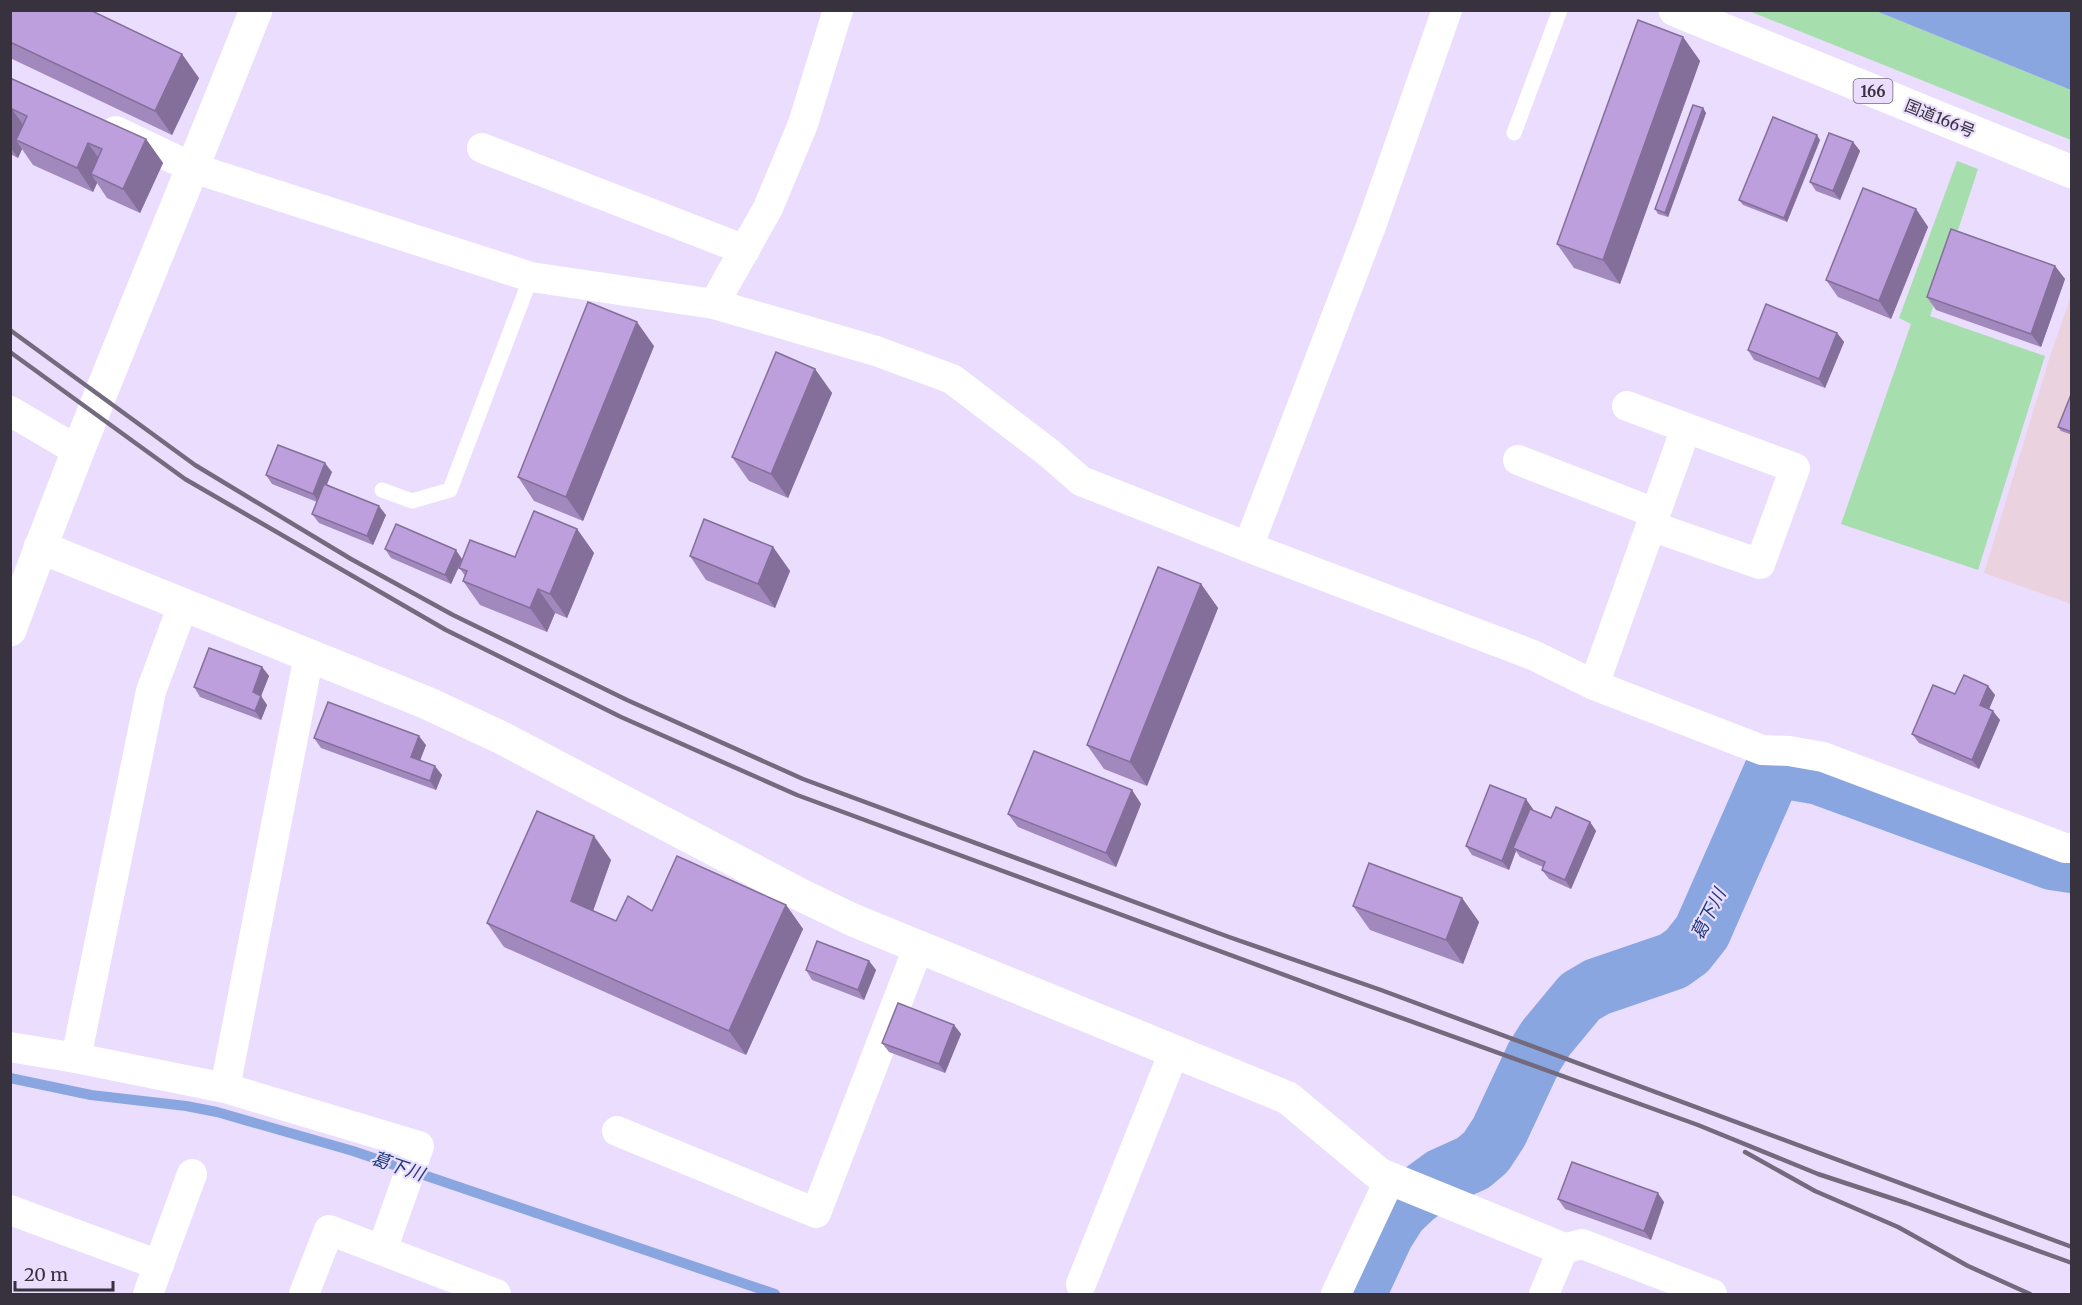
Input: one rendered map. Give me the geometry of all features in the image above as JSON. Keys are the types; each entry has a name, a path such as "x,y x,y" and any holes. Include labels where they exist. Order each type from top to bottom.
{"main road":[{"path":"10,630 78,451 256,10"},
{"name":"国道166号","path":"1674,10 2072,172"},
{"path":"40,547 428,703 500,736 801,895 918,948 1288,1098 1379,1174 1563,1249"}],"street":[{"path":"714,304 768,208 803,124 838,10"},
{"path":"1248,547 1371,226 1447,10"},
{"path":"96,121 193,168 531,277 714,304 876,351 952,379 1049,453 1081,481 1533,655 1594,685 1762,750 1789,751 1823,757 2065,848 2072,848"},
{"path":"482,148 745,250"},
{"path":"1518,460 1653,520 1760,564 1795,468 1627,406"},
{"path":"10,411 78,451"},
{"path":"1594,685 1686,428"},
{"path":"76,1058 151,691 183,605"},
{"path":"225,1088 309,655"},
{"path":"617,1131 816,1213 918,948"},
{"path":"10,1047 225,1088 419,1146 382,1250"},
{"path":"1081,1284 1173,1052"},
{"path":"148,1294 192,1174"},
{"path":"1336,1294 1390,1179"},
{"path":"10,1210 159,1265"},
{"path":"304,1294 329,1230 496,1294"},
{"path":"1544,1294 1563,1249 1582,1244 1712,1294"}],"lane":[{"path":"1514,133 1560,10"},
{"path":"382,490 412,501 450,490 531,277"}],"shaded area":[{"path":"2071,296 2071,604 1984,573 2050,356"}],"green space":[{"path":"1749,11 1876,11 2071,90 2071,140"},
{"path":"1957,161 1978,169 1930,316 2045,356 1978,570 1841,524 1911,324 1899,318"}],"water":[{"path":"1876,11 2071,11 2071,90"}],"building":[{"path":"10,10 90,10 182,54 155,111 10,42"},
{"path":"1638,20 1683,37 1603,260 1557,244"},
{"path":"10,78 146,139 123,189 91,174 102,149 88,143 77,168 16,140 27,116 12,109 10,112"},
{"path":"1693,105 1703,108 1665,213 1655,209"},
{"path":"1773,117 1817,135 1784,218 1739,200"},
{"path":"1829,133 1853,142 1833,191 1810,182"},
{"path":"1863,188 1916,209 1879,301 1826,280"},
{"path":"1951,229 2055,266 2031,334 1927,297"},
{"path":"588,302 637,322 566,497 518,477"},
{"path":"1766,304 1837,333 1819,379 1748,350"},
{"path":"776,352 815,369 771,474 732,457"},
{"path":"2072,392 2072,432 2058,427"},
{"path":"278,445 325,463 313,494 266,475"},
{"path":"324,484 379,506 367,536 312,514"},
{"path":"534,511 577,529 550,594 538,589 530,608 463,581 467,571 459,568 470,540 515,557"},
{"path":"704,519 773,547 758,584 690,556"},
{"path":"396,524 456,550 445,575 385,549"},
{"path":"1158,567 1201,584 1130,762 1087,745"},
{"path":"209,648 262,667 253,692 261,696 255,711 194,687"},
{"path":"1964,675 1988,686 1980,705 1993,711 1972,760 1912,734 1933,685 1955,694"},
{"path":"328,702 419,736 411,757 435,766 430,781 314,738"},
{"path":"1034,751 1132,790 1106,853 1008,814"},
{"path":"1490,785 1526,799 1502,861 1466,846"},
{"path":"1556,807 1590,822 1565,880 1542,870 1545,862 1513,848 1530,809 1551,818"},
{"path":"537,811 594,836 571,901 616,921 628,896 652,911 677,856 786,905 729,1031 487,923"},
{"path":"1369,863 1462,898 1446,940 1353,906"},
{"path":"817,941 869,961 858,990 806,970"},
{"path":"898,1003 954,1025 939,1064 882,1043"},
{"path":"1572,1162 1658,1193 1644,1231 1558,1199"}],"waterway":[{"name":"葛下川","path":"1357,1294 1385,1234 1399,1212 1442,1177 1473,1163 1486,1152 1499,1132 1534,1057 1546,1038 1580,997 1597,987 1673,961 1687,951 1702,932 1772,773 1791,771 1819,776 2052,861 2072,864"},
{"name":"葛下川","path":"10,1078 91,1095 186,1106 217,1112 353,1151 775,1294"}],"railway":[{"path":"10,330 195,465 351,559 453,615 627,700 803,779 1229,937 1381,990 2072,1247"},
{"path":"10,352 185,479 446,630 621,717 797,795 1698,1125 1818,1174 2072,1263"},
{"path":"1745,1152 1815,1191 1898,1227 1968,1266 2030,1294"}]}
